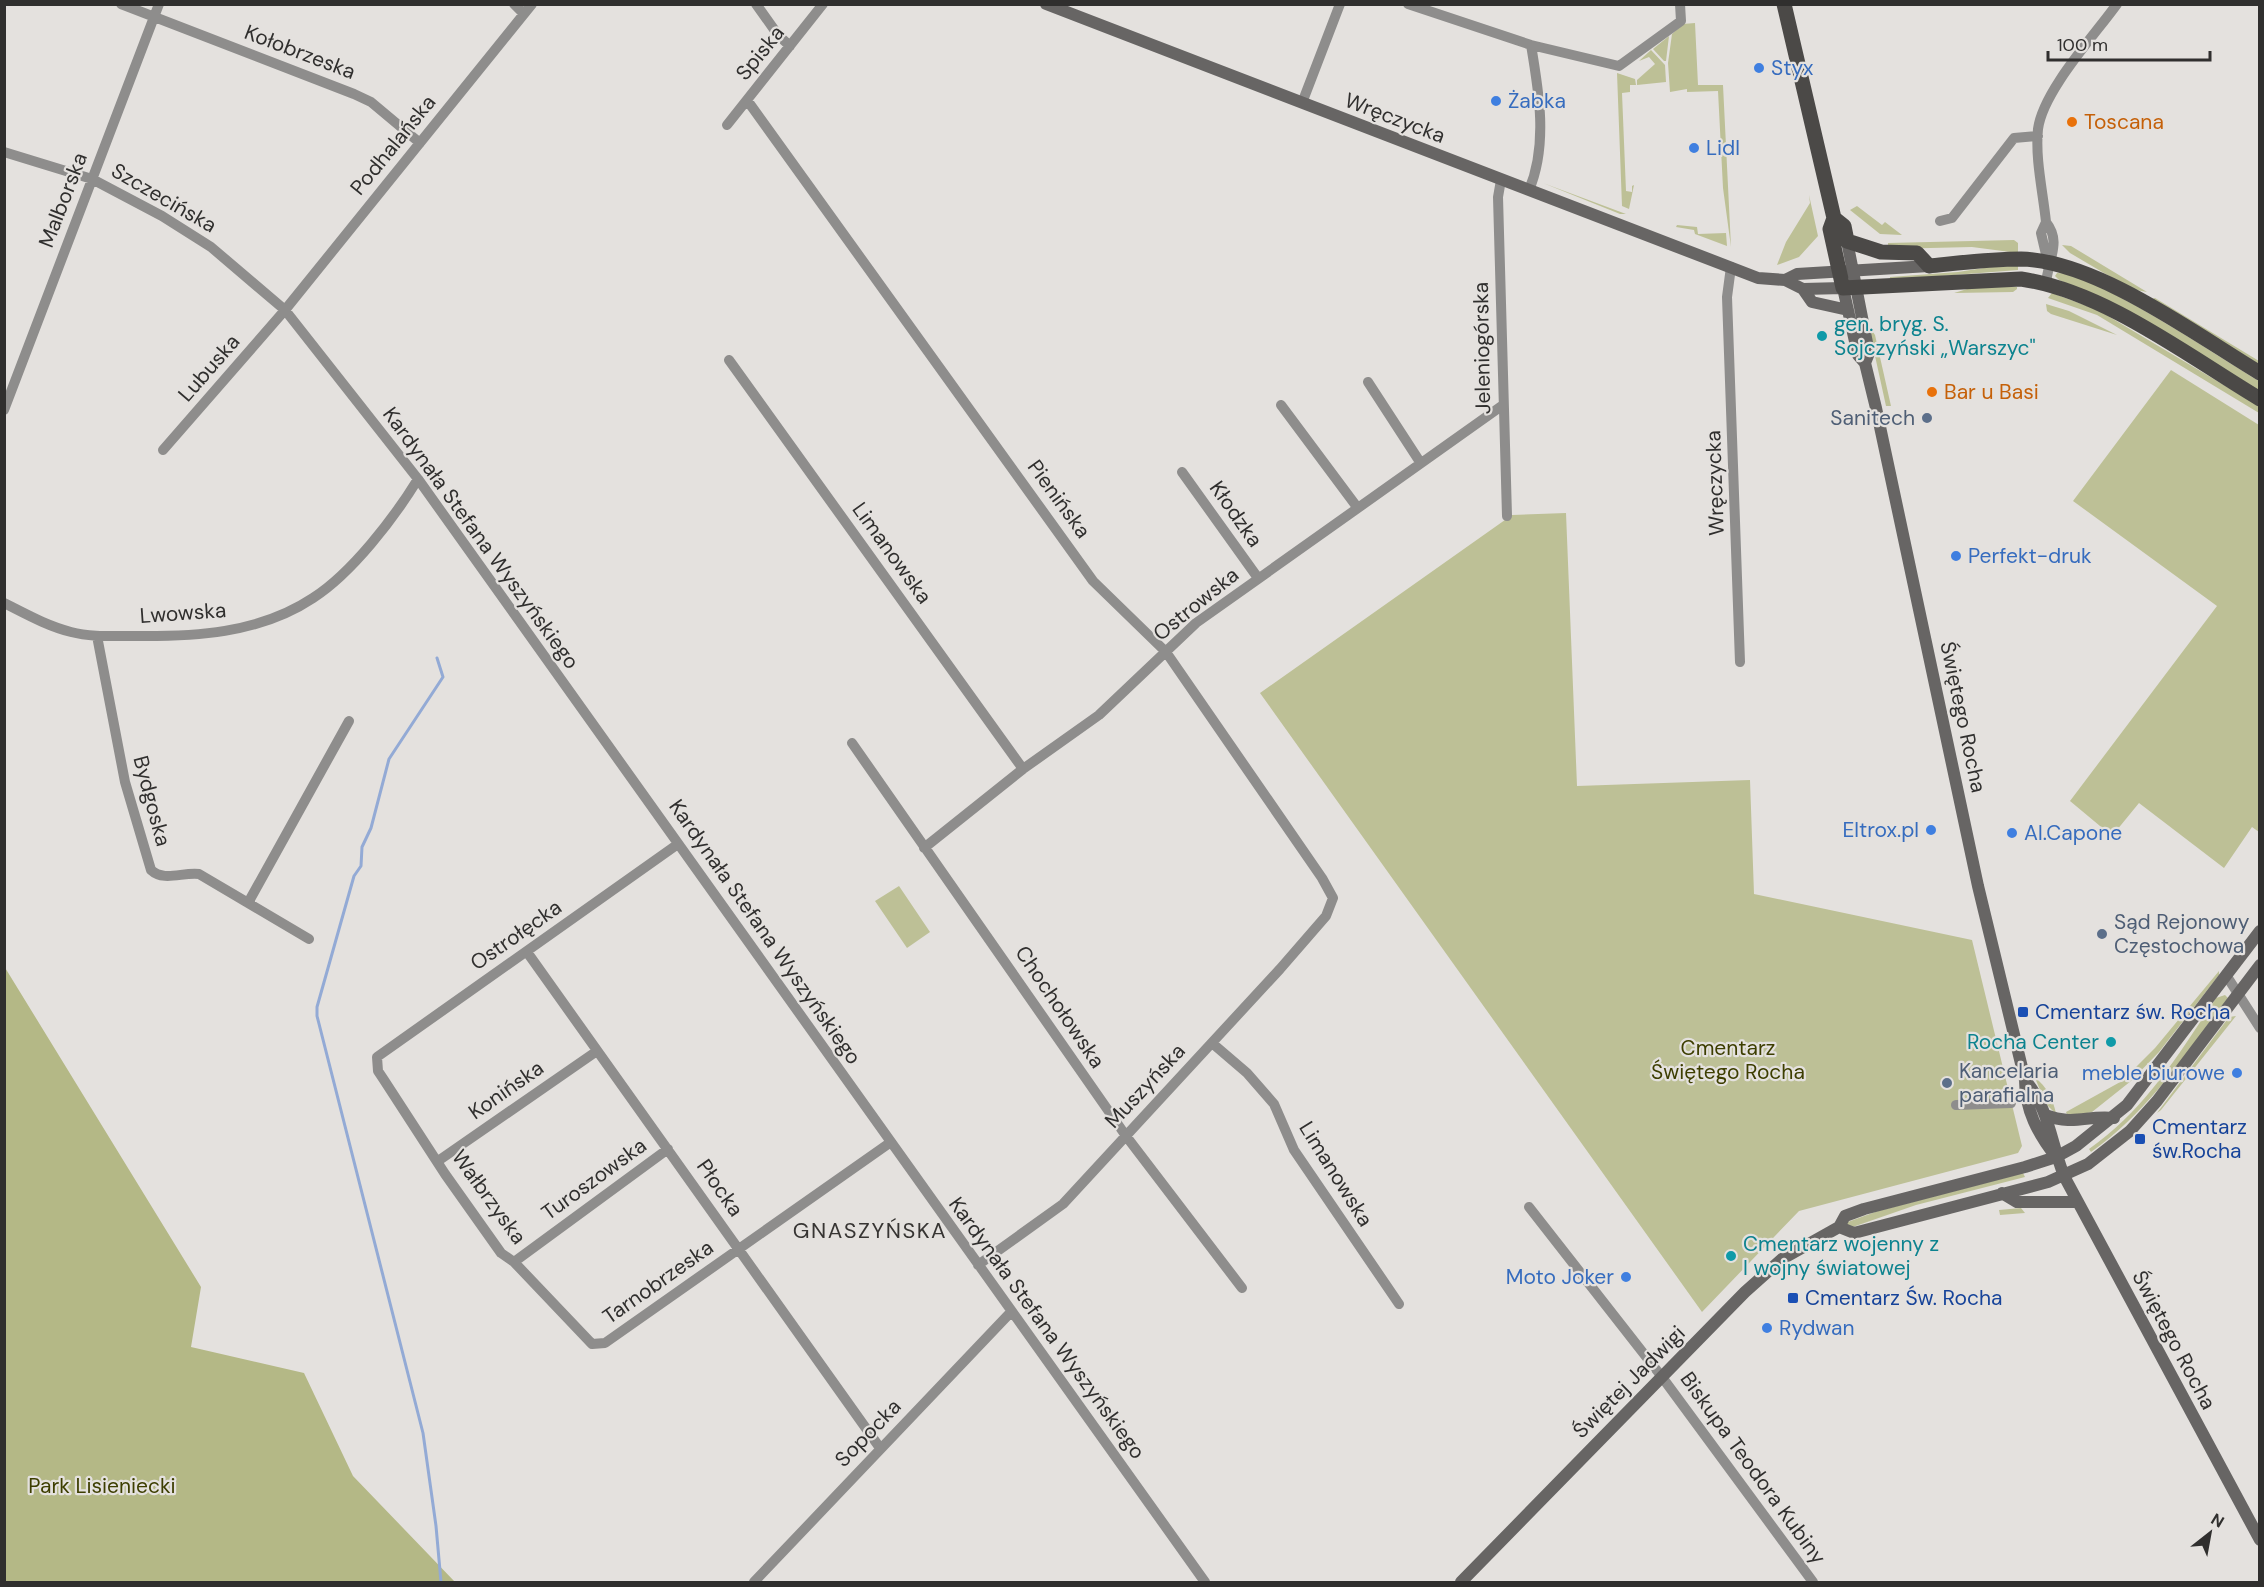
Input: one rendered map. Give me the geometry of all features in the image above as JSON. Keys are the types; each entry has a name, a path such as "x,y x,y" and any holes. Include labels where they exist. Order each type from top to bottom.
{"main road":[{"name":"Wręczycka","path":"1046,4 1758,278 1785,280 1803,289 1850,288"},
{"name":"Świętego Rocha","path":"1784,4 1834,218 1830,229 1847,271"},
{"name":"Świętego Rocha","path":"1834,218 1844,226 1850,288 1869,353 1865,363"},
{"path":"1847,241 1881,252 1917,253 1929,266 2022,259 2080,272 2120,291 2259,373"},
{"name":"Wręczycka","path":"1785,280 1797,274 1929,266"},
{"path":"1850,288 2021,279 2046,284 2107,307 2259,399"},
{"name":"Świętego Rocha","path":"1850,288 1848,310 1858,355 1865,363 1980,898 2025,1080 2025,1096 2036,1129 2056,1157 2077,1202 2259,1540"},
{"path":"1803,289 1812,302 1848,310"},
{"name":"Świętej Jadwigi","path":"1461,1582 1771,1267 1814,1239 1839,1227 1845,1216 2056,1157 2076,1146 2114,1118 2154,1071 2259,931"},
{"path":"1839,1227 1854,1233 2064,1176 2088,1164 2130,1131 2157,1101 2259,965"},
{"name":"Świętego Rocha","path":"2025,1080 2036,1092 2053,1133 2056,1157"},
{"path":"2045,1115 2063,1121 2081,1121 2095,1116 2114,1118"},
{"path":"2002,1193 2017,1202 2077,1202"}],"street":[{"name":"Kołobrzeska","path":"121,4 371,102 420,142"},
{"name":"Malborska","path":"4,410 159,4"},
{"path":"514,4 524,14"},
{"name":"Podhalańska","path":"285,310 532,4"},
{"path":"756,4 778,35 790,46"},
{"name":"Spiska","path":"727,125 823,4"},
{"path":"1302,103 1340,4"},
{"path":"1408,4 1531,45 1619,66 1682,21 1680,4"},
{"path":"2046,284 2048,263 2041,233 2046,222 2038,136 2043,109 2053,91 2117,4"},
{"path":"1529,190 1538,162 1540,98 1531,45"},
{"name":"Pienińska","path":"747,100 1093,580 1166,652 1322,878 1333,898 1326,916"},
{"path":"1940,221 1952,218 2014,138 2038,136"},
{"name":"Szczecińska","path":"4,152 92,179 162,216 211,247 285,310"},
{"name":"Jeleniogórska","path":"1501,180 1498,188 1507,516"},
{"name":"Wręczycka","path":"1731,267 1727,297 1740,662"},
{"name":"Lubuska","path":"163,450 285,310"},
{"name":"Kardynała Stefana Wyszyńskiego","path":"285,310 418,479 1205,1582"},
{"name":"Limanowska","path":"729,360 1023,769"},
{"path":"1368,382 1420,462"},
{"path":"1281,405 1357,507"},
{"name":"Ostrowska","path":"924,848 1023,769 1099,714 1196,623 1503,405"},
{"name":"Kłodzka","path":"1182,472 1258,578"},
{"name":"Lwowska","path":"4,603 47,625 97,636 201,635 249,627 280,616 313,598 329,586 382,531 418,479"},
{"name":"Bydgoska","path":"97,636 125,782 151,870 158,877 164,878 190,873 199,874 309,939"},
{"path":"248,903 349,721"},
{"name":"Chochołowska","path":"852,743 1126,1136 1242,1288"},
{"name":"Ostrołęcka","path":"377,1058 678,844"},
{"name":"Muszyńska","path":"978,1265 1063,1204 1326,916"},
{"name":"Płocka","path":"527,952 880,1448"},
{"path":"2226,975 2259,1028"},
{"name":"Limanowska","path":"1212,1043 1247,1073 1274,1104 1294,1150 1399,1304"},
{"name":"Konińska","path":"438,1161 597,1051"},
{"name":"Wałbrzyska","path":"377,1058 378,1071 501,1253 514,1262 592,1344"},
{"path":"1956,1105 2011,1102"},
{"name":"Tarnobrzeska","path":"592,1344 605,1342 891,1142"},
{"name":"Turoszowska","path":"514,1262 668,1149"},
{"path":"1529,1207 1662,1377"},
{"name":"Sopocka","path":"754,1582 1011,1312"},
{"name":"Biskupa Teodora Kubiny","path":"1662,1377 1813,1582"}],"green space":[{"path":"1695,23 1698,85 1723,85 1731,247 1723,188 1718,91 1687,92 1687,89 1670,92 1668,63 1672,34 1683,24"},
{"path":"1669,36 1666,61 1664,61 1653,49"},
{"path":"1651,50 1665,65 1666,82 1637,85 1637,80 1655,64 1649,57 1639,61"},
{"path":"1617,73 1635,79 1636,85 1630,85 1630,92 1622,93 1626,191 1632,192 1634,185 1629,209 1622,206"},
{"path":"1543,183 1626,214 1620,214"},
{"path":"1809,195 1818,236 1799,257 1777,265 1786,242 1810,203"},
{"path":"1857,206 1882,225 1885,222 1902,235 1880,234 1850,210"},
{"path":"1677,225 1697,227 1698,234 1726,233 1727,246 1695,234 1694,230 1676,227"},
{"path":"2014,240 2018,243 2018,253 1972,247 1888,249 1888,243"},
{"path":"2062,245 2071,246 2147,292 2131,289 2070,253"},
{"path":"2003,265 2018,266 2018,270 1890,280 1890,277 1958,272"},
{"path":"2057,273 2074,276 2099,286 2158,318 2259,381 2259,392 2088,292 2059,280 2055,276"},
{"path":"1977,286 2017,287 2017,289 2013,292 1954,293"},
{"path":"2052,293 2098,310 2259,406 2259,413 2097,315 2048,298"},
{"path":"2155,298 2259,361 2259,367 2152,299"},
{"path":"2046,304 2069,311 2117,335 2051,314 2047,311"},
{"path":"1873,332 1891,406 1886,406 1870,333"},
{"path":"2171,370 2259,425 2259,832 2252,827 2224,868 2139,803 2112,836 2070,801 2217,606 2073,501"},
{"name":"Cmentarz Świętego Rocha","path":"1566,513 1577,786 1750,780 1754,894 1972,940 2022,1146 2018,1153 1799,1211 1702,1312 1260,693 1512,515"},
{"path":"899,886 930,932 907,948 875,901"},
{"name":"Park Lisieniecki","path":"4,966 201,1287 191,1347 304,1373 353,1476 455,1582 5,1582"},
{"path":"2219,971 2219,975 2159,1052 2131,1081 2092,1112 2068,1117 2066,1112 2122,1081 2155,1048"},
{"path":"2225,995 2228,998 2165,1081 2131,1119 2091,1152 2089,1149 2109,1134 2144,1099 2160,1080 2216,998"},
{"path":"2236,1016 2161,1110 2157,1113 2229,1017"},
{"path":"2035,1078 2049,1094 2056,1114 2046,1104"},
{"path":"2023,1173 2025,1177 1916,1205 1847,1229 1845,1223 1878,1211"},
{"path":"2021,1208 2025,1213 2000,1215 1999,1210"}],"waterway":[{"path":"437,658 443,677 389,759 371,828 362,847 361,866 354,876 317,1007 317,1016 423,1433 441,1582"}],"place":[{"name":"Styx","path":"1759,68"},
{"name":"Żabka","path":"1496,101"},
{"name":"Toscana","path":"2072,122"},
{"name":"Lidl","path":"1694,148"},
{"name":"gen. bryg. S. Sojczyński „Warszyc\"","path":"1822,336"},
{"name":"Bar u Basi","path":"1932,392"},
{"name":"Sanitech","path":"1927,418"},
{"name":"Perfekt-druk","path":"1956,556"},
{"name":"Eltrox.pl","path":"1931,830"},
{"name":"Al.Capone","path":"2012,833"},
{"name":"Sąd Rejonowy Częstochowa","path":"2102,934"},
{"name":"Cmentarz św. Rocha","path":"2023,1012"},
{"name":"Rocha Center","path":"2111,1042"},
{"name":"meble biurowe","path":"2237,1073"},
{"name":"Kancelaria parafialna","path":"1947,1083"},
{"name":"Cmentarz św.Rocha","path":"2140,1139"},
{"name":"Cmentarz wojenny z I wojny światowej","path":"1731,1256"},
{"name":"Moto Joker","path":"1626,1277"},
{"name":"Cmentarz Św. Rocha","path":"1793,1298"},
{"name":"Rydwan","path":"1767,1328"}],"district":[{"name":"GNASZYŃSKA","path":"870,1230"}]}
